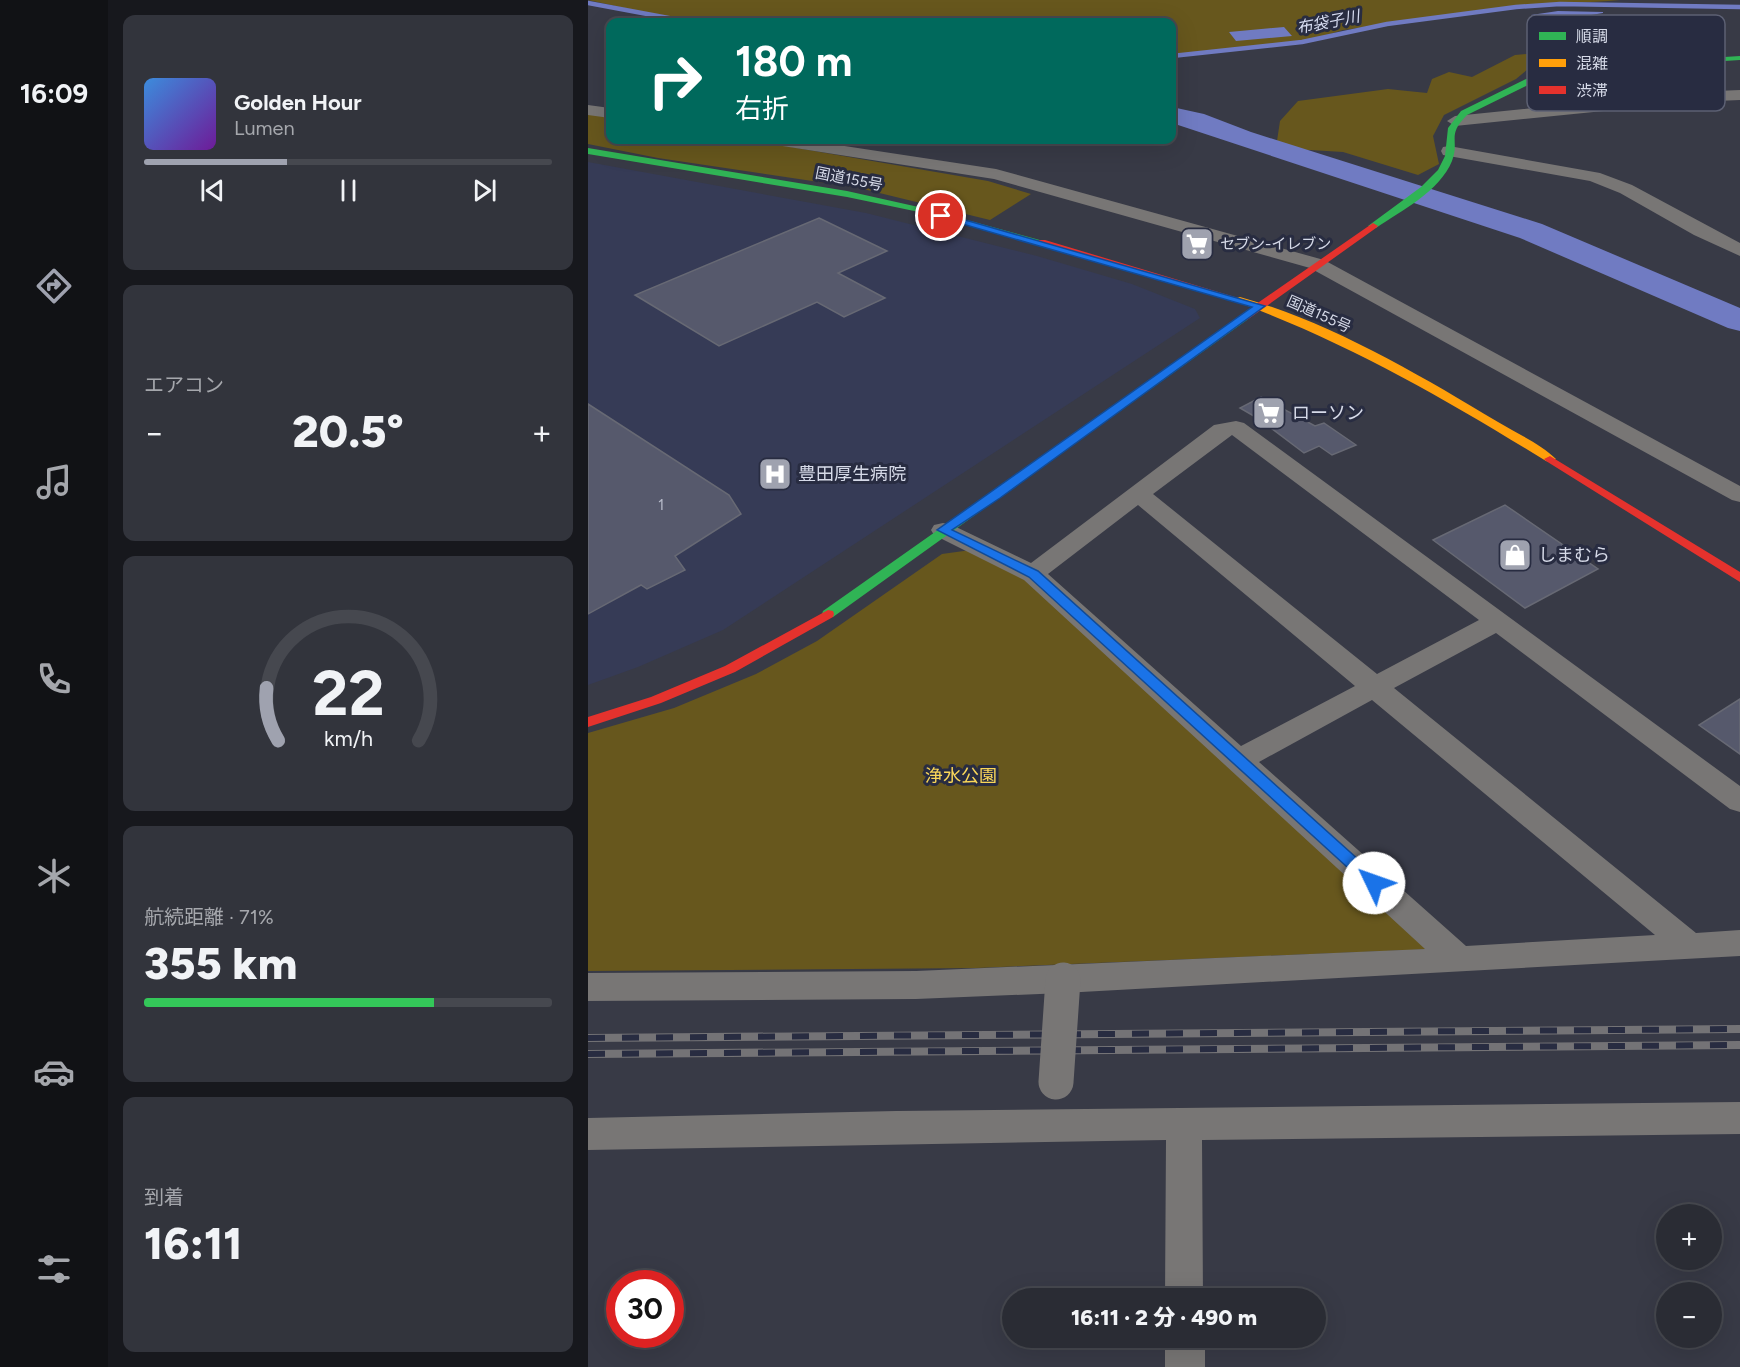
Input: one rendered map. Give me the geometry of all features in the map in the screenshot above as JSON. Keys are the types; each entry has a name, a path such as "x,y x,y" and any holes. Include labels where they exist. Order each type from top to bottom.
{"main road":[{"path":"1725,58 1740,57"},
{"path":"588,722 656,700 730,669 827,615 1317,264 1408,202 1441,172 1448,161 1448,135 1455,122 1464,113 1527,82"},
{"name":"国道155号","path":"588,151 846,194 919,210 1051,245 1260,306 1354,348 1480,416 1740,578"}],"street":[{"path":"1725,96 1740,95"},
{"path":"588,110 606,112"},
{"path":"1455,122 1560,111"},
{"path":"803,144 996,174 1317,264 1740,495"},
{"path":"1449,152 1474,154 1594,177 1626,189 1740,250"},
{"path":"1033,574 1222,430 1236,428 1740,801"},
{"path":"1139,494 1690,946"},
{"path":"943,530 1033,574 1459,960"},
{"path":"1239,760 1496,622"},
{"path":"588,987 916,985 1063,980 1740,943"},
{"path":"1054,1126 1063,980"},
{"path":"588,1134 1740,1118"},
{"path":"1184,1125 1185,1288"},
{"path":"1185,1348 1185,1367"}],"shaded area":[{"name":"豊田厚生病院","path":"588,162 866,213 1037,256 1132,284 1195,309 1200,318 723,630 638,667 588,685"}],"green space":[{"path":"588,0 1620,0 1515,6 1482,13 1343,30 1304,42 1176,56 1176,18 671,18"},
{"path":"1527,54 1527,70 1516,79 1444,115 1433,136 1439,164 1418,175 1343,152 1260,150 1176,122 1176,110 1198,114 1201,125 1230,134 1277,141 1280,121 1298,101 1388,89 1427,93 1432,79 1449,72 1472,77 1515,55"},
{"path":"588,113 606,116 606,144 774,144 988,181 1031,194 990,220 859,188 658,158 588,144"},
{"name":"浄水公園","path":"971,550 1034,580 1434,949 976,968 588,971 588,733 674,708 756,674 817,641 942,554"}],"water":[{"path":"1558,11 1603,12 1591,15 1531,15"},
{"path":"1284,27 1292,36 1236,41 1229,32"}],"building":[{"path":"819,218 887,251 838,273 885,298 844,317 817,302 719,346 635,295"},
{"path":"1261,397 1315,426 1324,423 1356,445 1332,455 1319,446 1304,453 1259,419 1240,408"},
{"path":"588,404 729,495 741,514 675,556 685,570 647,589 641,585 588,614"},
{"name":"しまむら","path":"1505,505 1598,569 1525,608 1433,540"},
{"path":"1740,699 1740,754 1699,725"}],"waterway":[{"name":"布袋子川","path":"588,3 669,18"},
{"name":"布袋子川","path":"1176,56 1302,42 1387,24 1516,7 1560,4 1740,7"},
{"path":"1176,116 1531,231 1740,321"}],"railway":[{"path":"588,1038 1740,1029"},
{"path":"588,1054 1740,1045"}],"traffic: fast":[{"path":"1725,59 1740,58"},
{"path":"1373,226 1414,198 1442,171 1449,156 1449,139 1452,128 1464,113 1527,82"},
{"path":"588,151 847,194 920,210 1042,242"},
{"path":"828,614 1243,318"}],"traffic: slow":[{"path":"1240,300 1321,331 1400,370 1476,413 1550,459"}],"traffic: jam":[{"path":"1243,318 1373,226"},
{"path":"1042,242 1240,300"},
{"path":"1550,459 1740,578"},
{"path":"588,722 656,700 730,669 828,614"}],"place":[{"name":"セブン-イレブン","path":"1197,244"},
{"name":"ローソン","path":"1269,413"},
{"name":"豊田厚生病院","path":"775,474"},
{"name":"しまむら","path":"1515,555"}],"route":[{"path":"941,216 1051,245 1260,306 996,496 943,530 1033,574 1374,883"}]}
